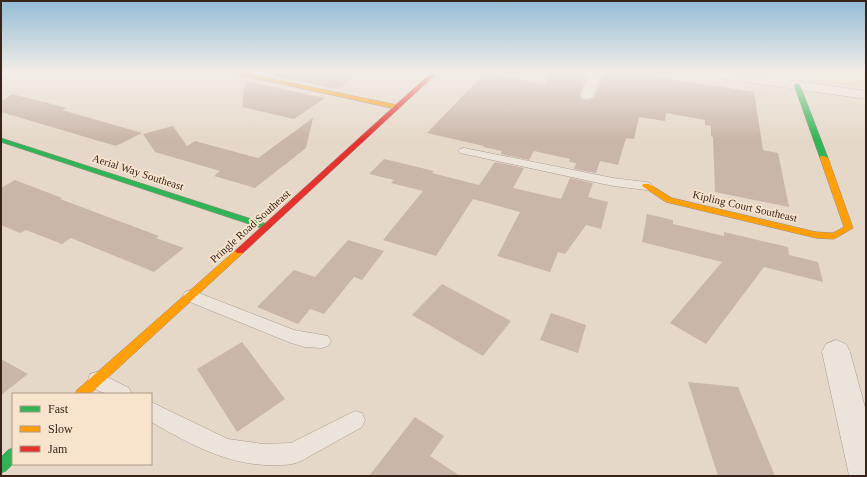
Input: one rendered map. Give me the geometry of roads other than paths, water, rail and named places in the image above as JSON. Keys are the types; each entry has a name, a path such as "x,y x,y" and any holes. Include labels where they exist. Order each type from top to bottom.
{"street":[{"path":"341,95 397,107"},
{"name":"Pringle Road Southeast","path":"82,393 267,227 410,95"},
{"name":"Kipling Court Southeast","path":"646,186 669,200 685,204 816,235 834,236 842,233 849,228 801,95"},
{"name":"Aerial Way Southeast","path":"1,140 267,227"},
{"path":"836,352 866,475"},
{"path":"1,466 12,456"}],"lane":[{"path":"464,151 613,182 646,186"},
{"path":"191,296 291,336 305,340 322,342"},
{"path":"97,380 120,393"},
{"path":"152,412 176,425 227,449 263,455 293,454 355,420"}]}
